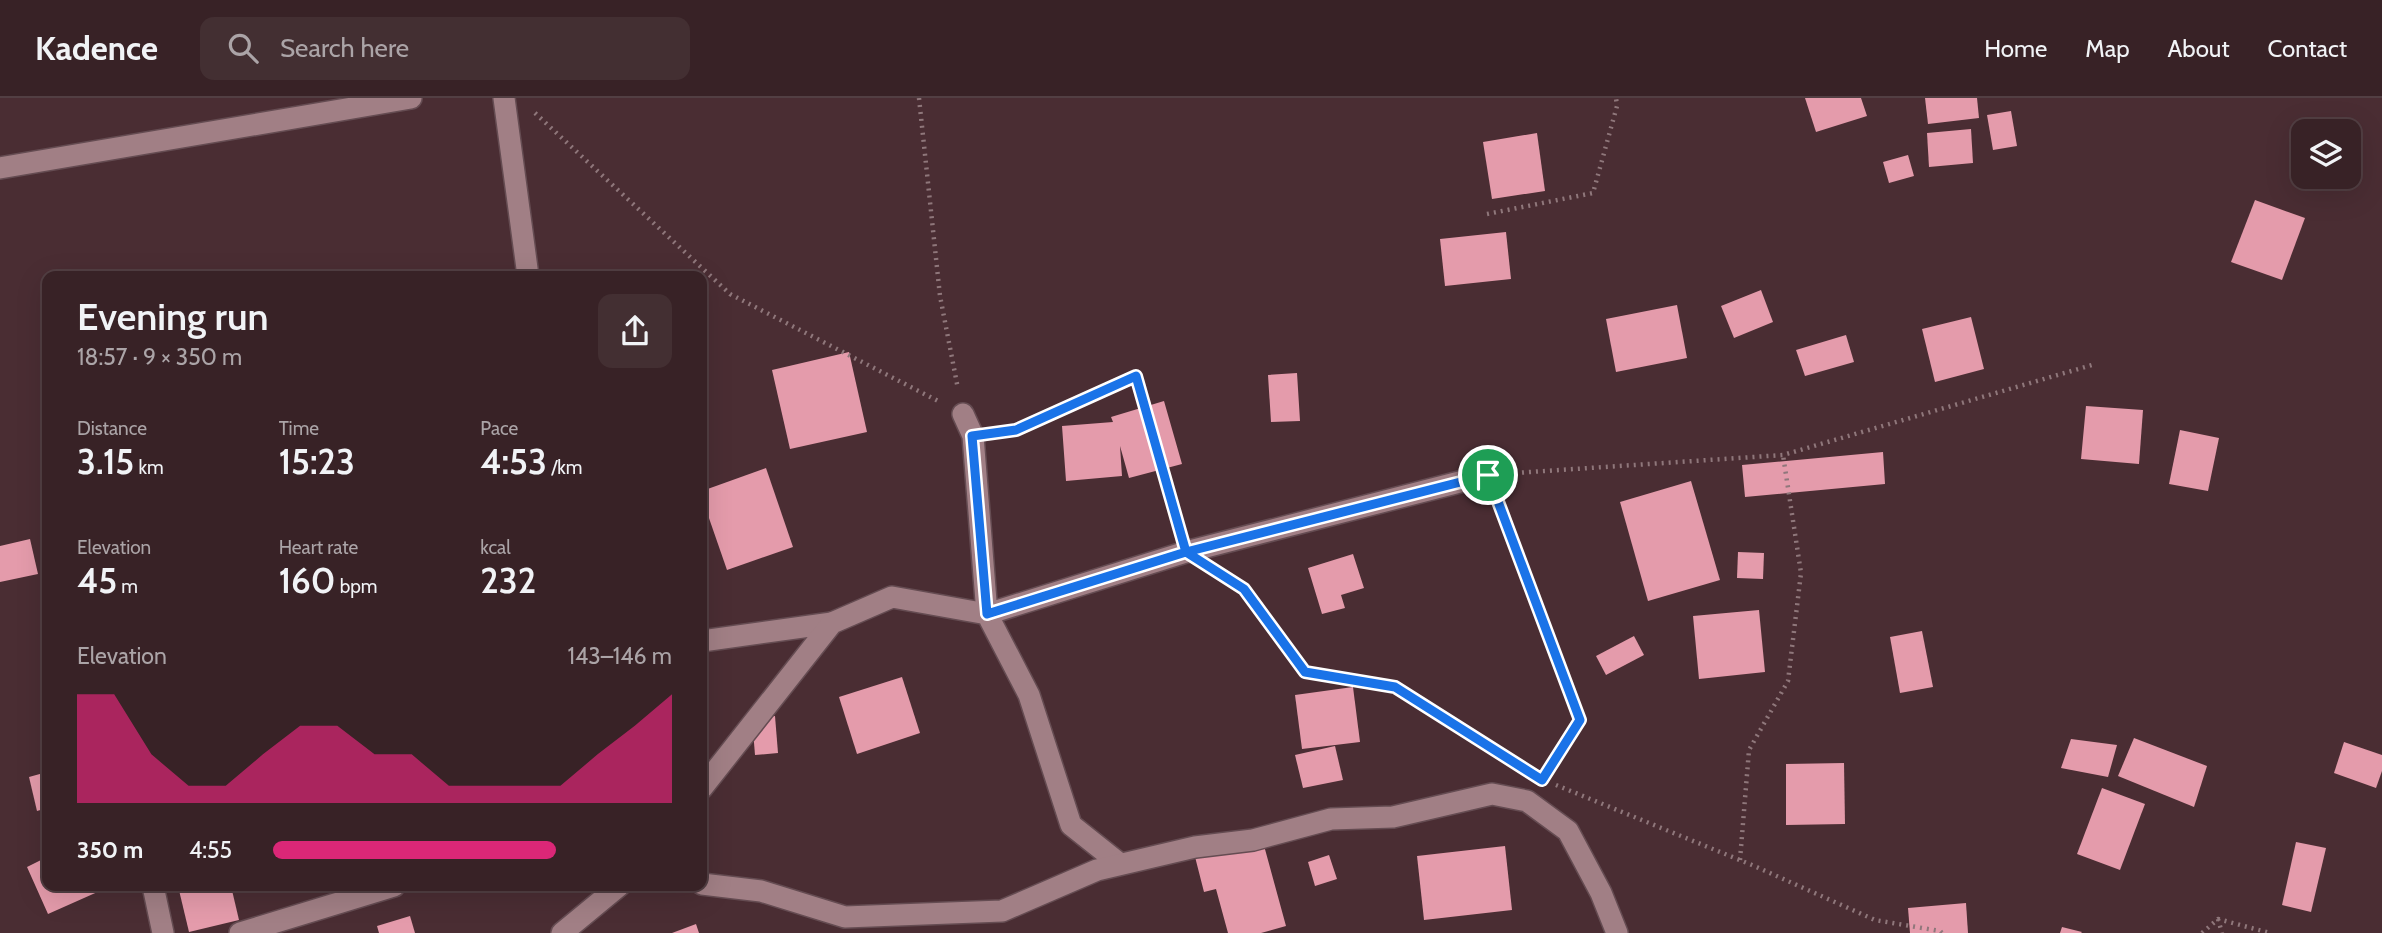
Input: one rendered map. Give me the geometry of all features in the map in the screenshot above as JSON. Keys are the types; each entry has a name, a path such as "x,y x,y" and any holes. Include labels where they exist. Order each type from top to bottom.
{"street":[{"path":"0,169 411,98"},
{"path":"504,98 527,271"},
{"path":"963,414 972,436 987,614 1029,695 1071,825 1120,864"},
{"path":"707,640 832,623 892,597 987,614 1186,552 1488,475"},
{"path":"707,782 832,623"},
{"path":"707,885 761,891 845,917 1002,911 1097,870 1195,846 1253,840 1331,819 1393,817 1492,794 1527,800 1568,831 1601,893 1617,933"},
{"path":"154,891 163,933"},
{"path":"240,933 378,891"},
{"path":"562,933 613,891"}],"path":[{"path":"919,98 940,296 963,414"},
{"path":"1488,214 1593,193 1617,106 1616,98"},
{"path":"528,107 705,271"},
{"path":"707,273 730,294 963,414"},
{"path":"1527,800 1580,720 1488,475 1783,454 2092,365"},
{"path":"972,436 1016,430 1136,376 1186,552 1244,589 1305,672 1395,687 1542,780 1740,860 1875,920 1942,933"},
{"path":"1740,860 1749,750 1788,681 1801,573 1783,454"},
{"path":"2202,933 2218,919"},
{"path":"2218,919 2222,933"},
{"path":"2218,919 2270,933"}],"building":[{"path":"1805,98 1861,98 1867,116 1816,132"},
{"path":"1925,98 1977,98 1979,118 1928,124"},
{"path":"2011,111 2017,146 1993,150 1987,115"},
{"path":"1971,129 1973,163 1929,167 1927,133"},
{"path":"1537,133 1545,191 1492,199 1483,142"},
{"path":"1908,155 1914,176 1889,183 1883,162"},
{"path":"2255,200 2305,218 2282,280 2231,262"},
{"path":"1506,232 1511,279 1445,286 1440,239"},
{"path":"1761,290 1773,322 1734,338 1721,306"},
{"path":"1677,305 1687,358 1616,372 1606,319"},
{"path":"1971,317 1984,369 1935,382 1922,329"},
{"path":"1846,335 1854,362 1805,376 1796,350"},
{"path":"849,352 867,432 790,449 772,370"},
{"path":"1297,373 1300,421 1271,422 1268,375"},
{"path":"1164,401 1182,464 1129,478 1120,446 1122,476 1066,481 1062,426 1113,422 1111,417"},
{"path":"2086,406 2143,410 2139,464 2081,459"},
{"path":"2180,430 2219,438 2208,491 2169,484"},
{"path":"1883,452 1885,484 1745,497 1742,465"},
{"path":"766,468 793,547 727,570 707,512 707,489"},
{"path":"1691,481 1720,580 1648,601 1620,502"},
{"path":"30,539 38,574 0,582 0,546"},
{"path":"1738,552 1764,553 1763,579 1737,578"},
{"path":"1353,554 1364,588 1341,595 1345,608 1322,614 1308,568"},
{"path":"1759,610 1765,672 1699,679 1693,616"},
{"path":"1922,631 1933,687 1900,693 1890,637"},
{"path":"1634,636 1644,655 1606,675 1596,656"},
{"path":"902,677 920,733 857,754 839,697"},
{"path":"1353,687 1360,742 1302,749 1295,695"},
{"path":"775,716 778,753 755,755 752,718"},
{"path":"2134,738 2207,766 2194,807 2118,776"},
{"path":"2071,739 2117,745 2108,777 2061,768"},
{"path":"2344,742 2382,755 2382,771 2376,788 2334,773"},
{"path":"1335,746 1343,780 1303,788 1295,755"},
{"path":"1844,763 1845,824 1786,825 1786,764"},
{"path":"42,773 42,810 37,811 29,777"},
{"path":"2102,788 2145,804 2120,870 2077,854"},
{"path":"1260,831 1286,926 1261,933 1228,933 1216,889 1204,892 1193,849"},
{"path":"2296,842 2326,848 2311,912 2282,905"},
{"path":"1505,846 1512,910 1424,920 1417,856"},
{"path":"1329,855 1337,879 1315,886 1308,862"},
{"path":"42,860 42,891 100,891 48,914 27,867"},
{"path":"179,891 232,891 239,920 189,932"},
{"path":"1966,903 1968,933 1910,933 1908,908"},
{"path":"410,916 415,933 379,933 377,926"},
{"path":"696,924 699,933 672,933"},
{"path":"2062,927 2082,932 2060,933"}],"route":[{"path":"1488,475 1186,552 987,614 972,436 1016,430 1136,376 1186,552 1244,589 1305,672 1395,687 1542,780 1580,720 1488,475"}]}
